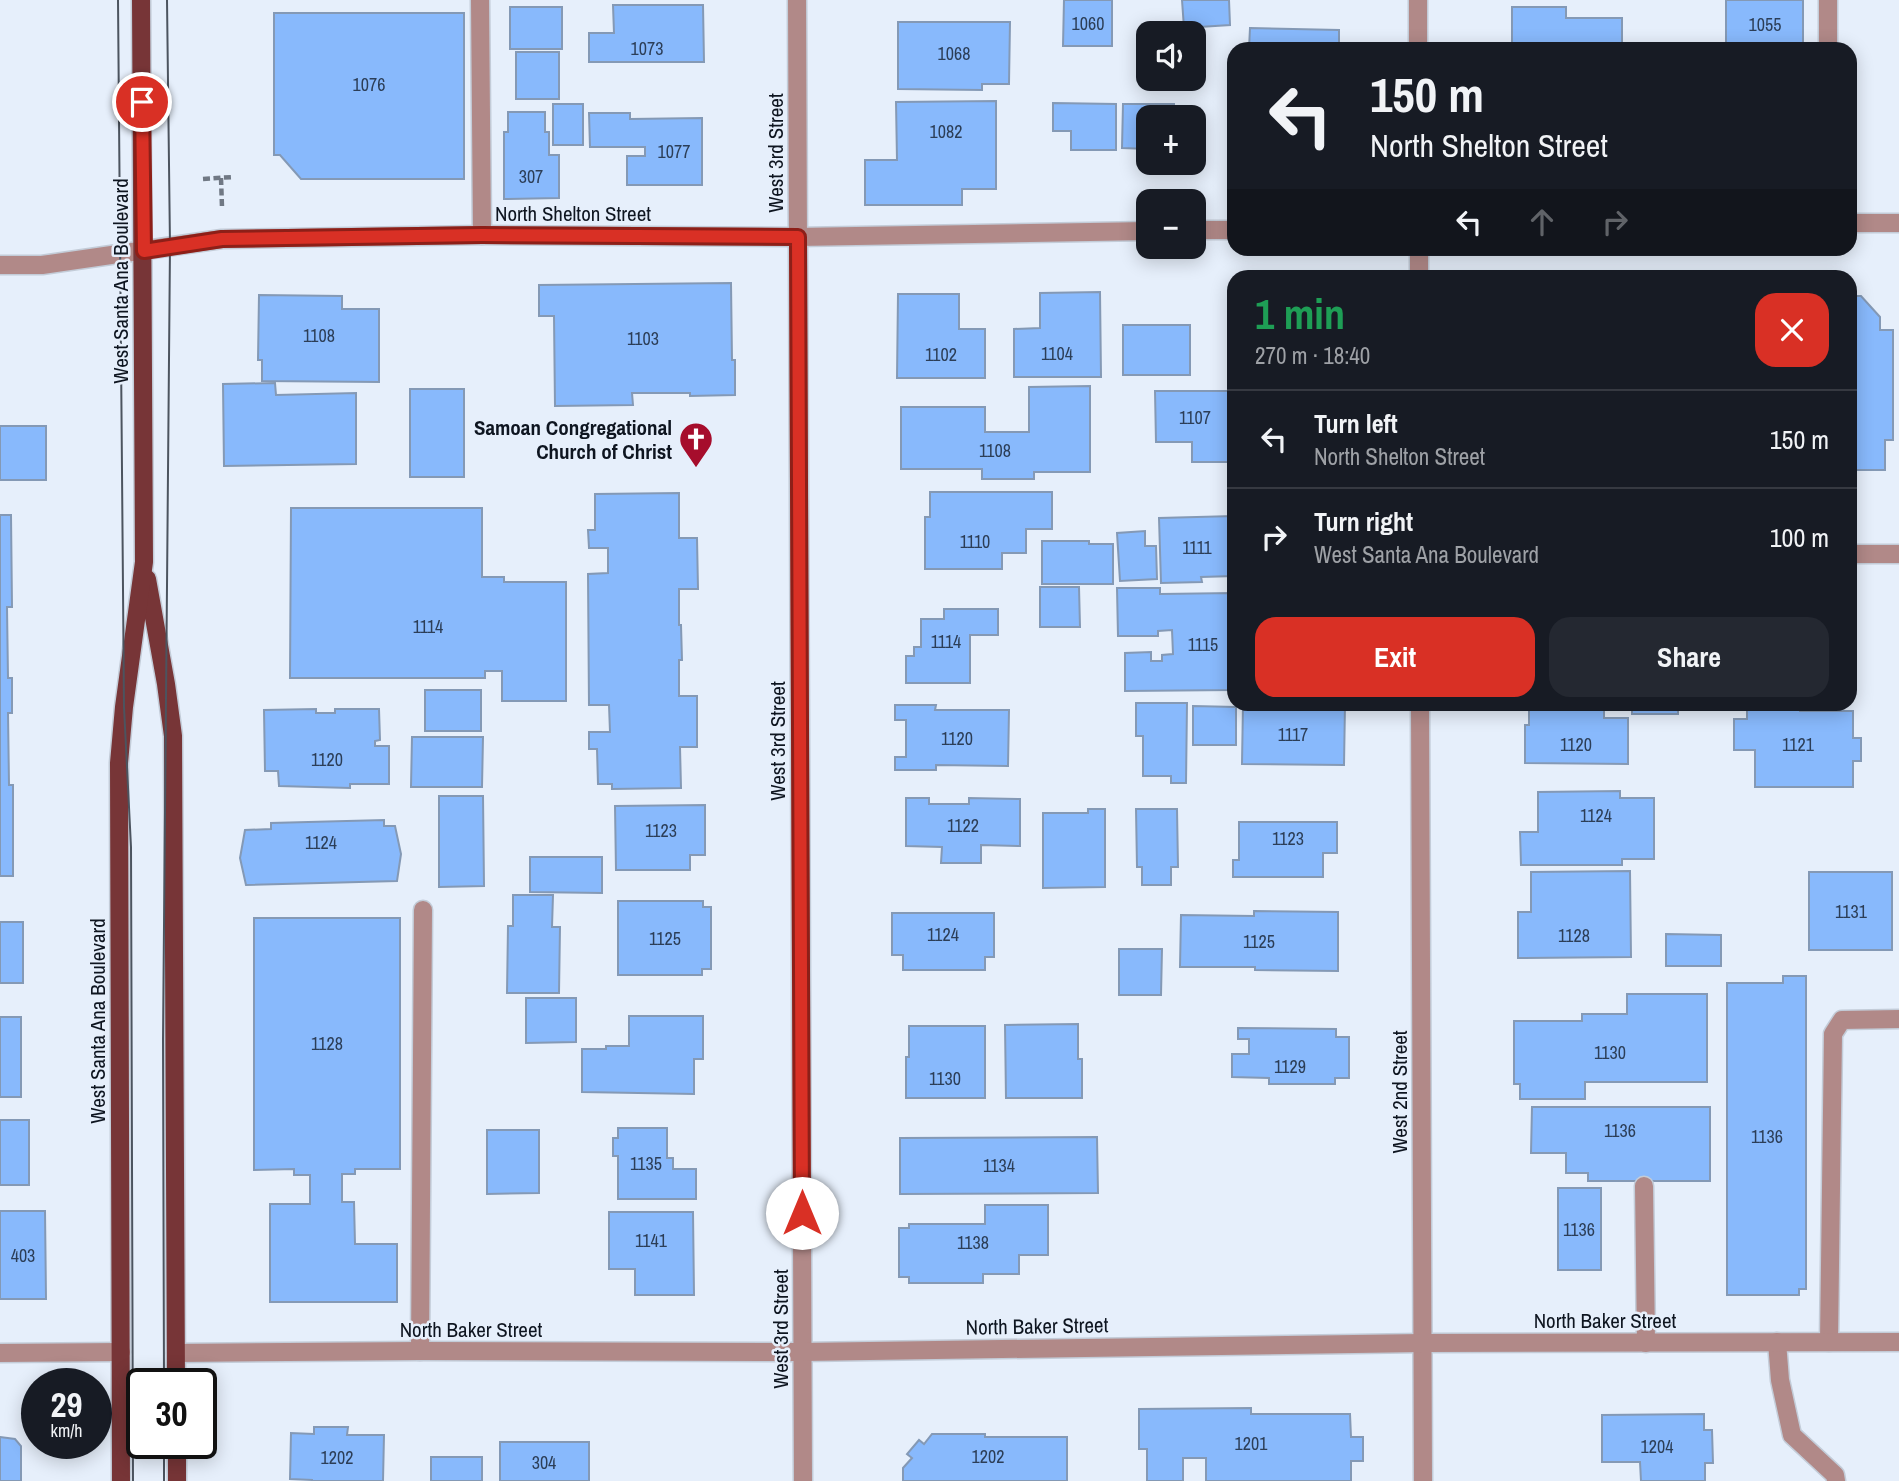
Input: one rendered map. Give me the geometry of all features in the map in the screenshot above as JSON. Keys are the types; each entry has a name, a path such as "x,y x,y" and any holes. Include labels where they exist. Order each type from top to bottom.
{"main road":[{"name":"West Santa Ana Boulevard","path":"121,1481 119,763 144,562 141,0"},
{"name":"West Santa Ana Boulevard","path":"144,562 173,736 176,1368"},
{"path":"177,1459 177,1481"}],"street":[{"path":"480,0 482,235"},
{"name":"West 3rd Street","path":"797,0 803,1481"},
{"path":"1418,0 1418,42"},
{"path":"1828,0 1828,42"},
{"path":"1857,223 1899,223"},
{"path":"1206,230 1227,230"},
{"name":"North Shelton Street","path":"0,265 42,265 222,239 482,235 798,237 1136,231"},
{"path":"1857,554 1899,554"},
{"name":"West 2nd Street","path":"1420,711 1423,1481"},
{"path":"420,1351 423,910"},
{"path":"1829,1342 1833,1034 1842,1020 1899,1019"},
{"path":"1644,1185 1646,1343"},
{"path":"1777,1342 1780,1380 1792,1436 1835,1475 1836,1481"},
{"name":"North Baker Street","path":"176,1353 803,1352 1422,1343 1899,1342"},
{"path":"0,1353 121,1352"}],"path":[{"path":"203,179 233,177"},
{"path":"221,178 222,208"}],"building":[{"path":"1064,0 1112,0 1112,46 1063,46"},
{"path":"1182,0 1229,0 1230,25 1206,27 1206,21 1184,21"},
{"path":"1726,0 1803,0 1803,42 1726,42"},
{"path":"613,5 703,5 704,62 589,62 589,33 614,33"},
{"path":"510,7 562,7 562,49 510,49"},
{"path":"1512,7 1566,7 1566,18 1622,18 1622,42 1512,42"},
{"path":"274,13 464,13 464,179 301,179 280,155 274,155"},
{"path":"898,22 1010,22 1009,84 982,84 982,90 898,89"},
{"path":"1250,28 1339,30 1339,42 1249,42"},
{"path":"516,52 559,52 559,99 516,99"},
{"path":"996,101 996,189 962,189 962,205 865,205 865,160 897,160 896,102"},
{"path":"1053,103 1116,104 1116,150 1071,150 1071,131 1053,131"},
{"path":"553,104 583,104 583,145 553,145"},
{"path":"1123,104 1174,104 1136,105 1136,149 1122,148"},
{"path":"508,112 545,112 545,132 549,132 549,155 559,155 559,198 504,199 504,132 508,132"},
{"path":"589,113 630,113 630,119 702,118 702,185 627,185 627,156 645,156 645,147 590,147"},
{"path":"731,283 735,395 632,393 633,405 555,406 554,316 539,316 539,285"},
{"path":"1100,292 1101,377 1014,377 1014,329 1040,328 1040,293"},
{"path":"898,294 959,294 959,329 985,329 985,378 897,378"},
{"path":"259,295 342,296 342,309 379,309 379,382 262,381 262,360 258,360"},
{"path":"1857,296 1861,296 1880,317 1880,330 1893,330 1893,440 1885,440 1885,470 1857,470"},
{"path":"1123,325 1190,325 1190,375 1123,375"},
{"path":"275,383 276,395 356,393 356,464 224,466 223,384"},
{"path":"1090,386 1090,472 1034,472 1034,479 982,479 982,469 901,469 901,407 985,407 985,432 1029,432 1029,387"},
{"path":"410,389 464,389 464,477 410,477"},
{"path":"1155,391 1227,391 1227,462 1192,462 1192,442 1156,442"},
{"path":"0,426 46,426 46,480 0,480"},
{"path":"930,492 1052,492 1052,529 1026,529 1026,553 1002,553 1002,569 925,569 925,517 930,517"},
{"path":"679,493 679,538 697,538 698,589 679,589 682,660 679,660 679,696 697,696 697,747 680,747 681,788 612,789 612,784 598,784 597,749 589,749 589,732 610,732 609,705 589,705 588,574 608,573 608,548 589,548 588,530 595,530 595,494"},
{"path":"291,508 482,508 482,577 504,577 504,582 566,582 566,701 502,701 502,671 485,671 485,678 290,678"},
{"path":"0,515 11,515 12,607 7,607 8,678 12,678 12,713 8,713 9,785 13,785 13,876 0,876"},
{"path":"1227,516 1227,576 1201,577 1202,582 1161,583 1159,518"},
{"path":"1145,531 1145,546 1156,546 1157,579 1120,581 1117,533"},
{"path":"1042,541 1113,544 1113,584 1042,584"},
{"path":"1040,587 1079,587 1080,627 1040,627"},
{"path":"1117,588 1160,588 1160,594 1227,593 1227,690 1125,691 1125,653 1151,652 1151,661 1162,661 1162,655 1173,654 1172,630 1158,631 1158,636 1118,636"},
{"path":"944,609 998,609 998,635 970,635 970,683 906,683 906,656 914,656 914,647 921,647 921,619 944,619"},
{"path":"425,690 481,690 481,731 425,731"},
{"path":"1136,703 1187,703 1186,783 1171,783 1171,776 1143,776 1143,736 1136,736"},
{"path":"895,705 936,705 935,710 1009,710 1008,766 936,765 936,770 895,770 895,757 906,757 906,720 895,720"},
{"path":"1193,706 1227,707 1227,711 1236,711 1236,745 1193,745"},
{"path":"316,709 316,713 335,713 335,709 379,709 380,740 375,741 375,746 389,746 389,784 350,784 350,788 279,786 278,771 265,771 264,710"},
{"path":"1243,711 1345,711 1344,765 1242,764"},
{"path":"1529,711 1604,711 1604,718 1628,718 1628,764 1525,763 1525,725 1529,725"},
{"path":"1632,711 1678,711 1678,714 1632,714"},
{"path":"1747,711 1853,711 1853,738 1861,738 1861,761 1853,761 1853,787 1755,787 1755,750 1734,750 1734,719 1747,719"},
{"path":"412,737 483,737 482,787 411,787"},
{"path":"1620,791 1620,798 1654,798 1654,859 1622,859 1622,865 1521,865 1520,832 1538,832 1538,792"},
{"path":"439,796 483,796 484,886 439,887"},
{"path":"906,798 929,798 929,804 969,804 969,798 1020,799 1020,846 981,845 981,863 941,863 942,847 906,846"},
{"path":"705,805 705,855 690,855 690,870 616,870 615,806"},
{"path":"1088,809 1105,809 1105,887 1043,888 1043,813 1088,813"},
{"path":"1136,809 1177,809 1178,867 1171,867 1171,885 1142,885 1142,867 1137,867"},
{"path":"384,820 384,826 395,826 401,854 397,881 246,885 240,858 245,830 271,829 271,823"},
{"path":"1239,822 1337,822 1337,853 1323,853 1323,877 1233,877 1233,860 1239,860"},
{"path":"530,857 602,857 602,893 530,892"},
{"path":"1630,871 1631,957 1518,958 1518,912 1531,912 1531,872"},
{"path":"1809,872 1892,872 1892,950 1809,950"},
{"path":"513,895 553,895 552,927 560,927 559,993 507,993 508,926 513,926"},
{"path":"618,901 703,901 703,907 711,907 711,969 702,969 702,975 618,975"},
{"path":"1254,911 1338,912 1338,971 1180,967 1181,915 1254,916"},
{"path":"892,913 994,913 994,957 985,957 985,970 903,970 903,955 892,955"},
{"path":"254,918 400,918 400,1169 355,1169 355,1174 342,1174 342,1202 354,1202 355,1244 397,1244 397,1302 270,1302 270,1204 310,1204 310,1175 294,1175 294,1169 254,1170"},
{"path":"0,922 23,922 23,983 0,983"},
{"path":"1666,934 1721,935 1721,966 1666,966"},
{"path":"1119,949 1162,949 1161,995 1119,995"},
{"path":"1783,976 1806,976 1806,1289 1799,1289 1799,1295 1727,1295 1727,983 1783,983"},
{"path":"1627,994 1707,994 1707,1082 1585,1082 1585,1099 1520,1099 1520,1084 1514,1084 1514,1021 1582,1021 1582,1014 1627,1014"},
{"path":"526,998 576,998 576,1042 526,1043"},
{"path":"629,1016 703,1016 703,1059 694,1059 694,1094 582,1092 582,1049 629,1046"},
{"path":"0,1017 21,1017 21,1097 0,1097"},
{"path":"1078,1024 1078,1059 1082,1059 1082,1098 1006,1098 1005,1025"},
{"path":"909,1026 985,1026 985,1098 906,1098"},
{"path":"1238,1028 1336,1029 1336,1037 1349,1037 1349,1078 1335,1078 1335,1084 1269,1084 1269,1078 1232,1077 1232,1054 1249,1054 1249,1039 1238,1039"},
{"path":"1532,1107 1710,1107 1710,1181 1588,1181 1588,1173 1566,1173 1566,1153 1531,1153"},
{"path":"0,1120 29,1120 29,1185 0,1185"},
{"path":"618,1128 667,1128 667,1158 673,1158 673,1169 696,1169 696,1199 618,1199 618,1156 613,1156 613,1138 618,1138"},
{"path":"487,1130 539,1130 539,1193 487,1194"},
{"path":"1097,1137 1098,1193 900,1194 900,1138"},
{"path":"1558,1188 1601,1188 1601,1270 1558,1270"},
{"path":"985,1205 1048,1205 1048,1255 1019,1255 1019,1274 983,1274 983,1283 909,1283 909,1277 899,1277 899,1228 909,1228 909,1224 985,1224"},
{"path":"0,1211 45,1211 46,1299 0,1299"},
{"path":"609,1212 693,1212 694,1295 635,1295 635,1269 609,1269"},
{"path":"1251,1408 1251,1414 1350,1414 1351,1437 1363,1437 1363,1461 1351,1461 1351,1481 1206,1481 1206,1458 1183,1458 1183,1481 1147,1481 1147,1449 1139,1449 1139,1409"},
{"path":"1704,1414 1704,1430 1712,1430 1713,1463 1705,1463 1705,1481 1641,1481 1640,1462 1602,1462 1602,1415"},
{"path":"314,1427 348,1427 347,1435 384,1435 383,1481 290,1479 291,1433 314,1434"},
{"path":"932,1434 1067,1437 1067,1481 903,1481 903,1468 912,1458 907,1454 919,1440 924,1444"},
{"path":"0,1437 15,1439 21,1446 21,1481 0,1481"},
{"path":"500,1442 589,1442 589,1481 500,1481"},
{"path":"431,1457 482,1457 482,1481 431,1481"}],"tram line":[{"path":"118,0 124,707 131,847 133,1481"},
{"path":"164,1368 163,1040 170,246 167,0"},
{"path":"164,1459 164,1481"}],"place":[{"name":"Samoan Congregational Church of Christ","path":"696,469"}],"route":[{"path":"142,102 144,251 222,239 482,235 798,237 802,1213"}]}
